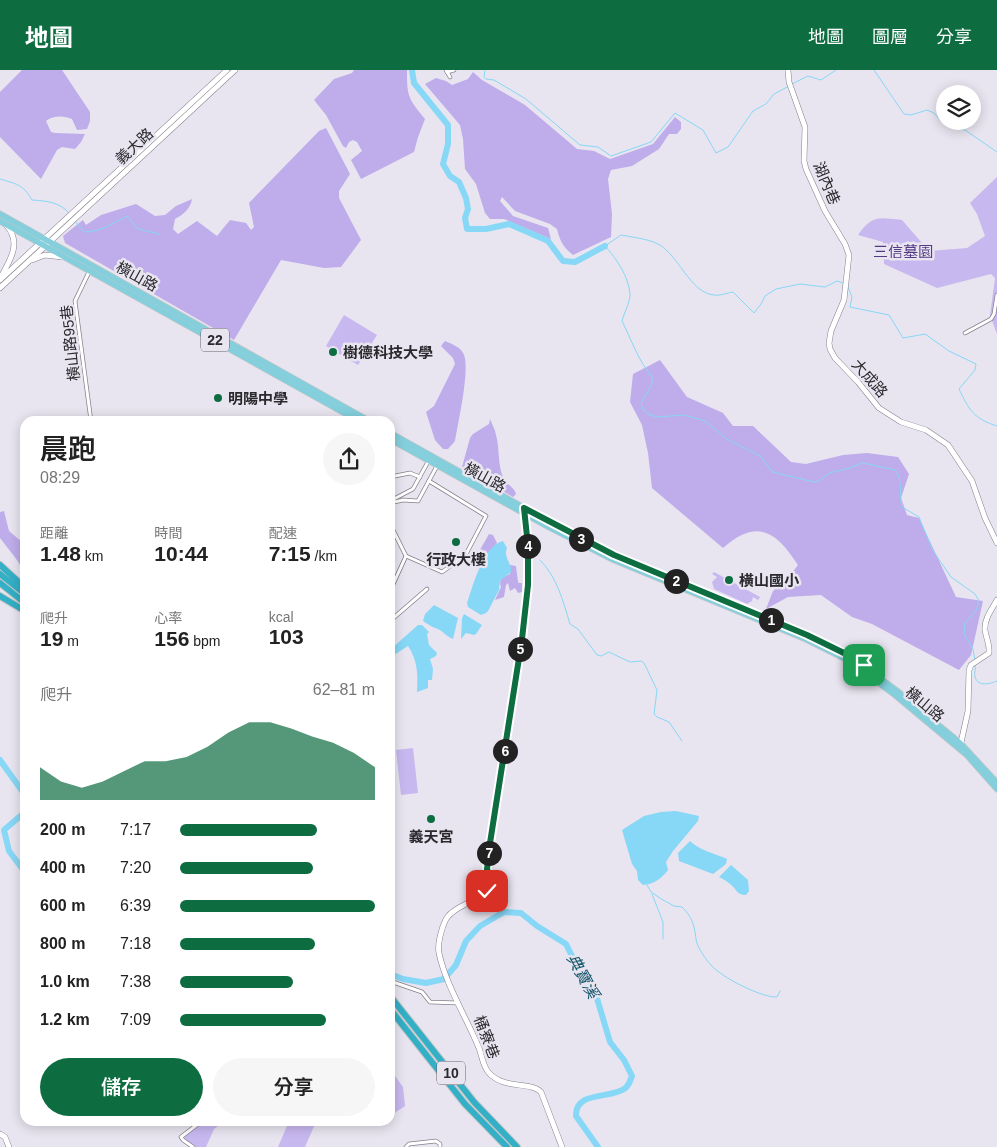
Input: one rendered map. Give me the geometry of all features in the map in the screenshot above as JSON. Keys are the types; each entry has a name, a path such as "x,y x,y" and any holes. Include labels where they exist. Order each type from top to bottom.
{"highway":[{"path":"0,565 20,583"},
{"path":"0,574 20,590"},
{"path":"0,583 20,599"},
{"path":"0,596 20,608"},
{"name":"10","path":"395,1002 474,1102 517,1147"},
{"name":"10","path":"395,1015 465,1104 506,1147"}],"main road":[{"name":"22","path":"0,214 45,242"},
{"name":"22","path":"0,221 45,242"},
{"name":"橫山路","path":"45,242 70,260 91,268 360,416"},
{"name":"橫山路","path":"45,242 350,416"},
{"name":"橫山路","path":"395,436 525,511"},
{"name":"橫山路","path":"395,442 612,559 806,639 840,656 879,683 960,746"},
{"path":"960,746 997,783"},
{"path":"960,746 997,789"}],"street":[{"name":"義大路","path":"45,242 227,70"},
{"name":"義大路","path":"94,196 235,70"},
{"path":"450,77 446,71 454,70"},
{"name":"湖內巷","path":"788,70 789,82 806,127 804,161 806,169 825,211 845,244"},
{"path":"0,221 10,229 14,244 12,256 0,279"},
{"path":"0,288 45,242"},
{"path":"0,279 45,242"},
{"name":"大成路","path":"845,244 849,254 844,300 831,331 830,349 835,358 879,408 900,422 926,430 948,445 972,481 985,518 997,543"},
{"path":"21,268 35,258 46,255 70,260"},
{"name":"橫山路95巷","path":"90,416 74,301 91,268"},
{"path":"965,333 991,319 994,314 997,295"},
{"path":"395,499 413,489 429,460"},
{"path":"395,501 418,502 437,464"},
{"path":"395,476 410,473 420,477"},
{"path":"395,534 406,556 442,572 465,556 486,516 429,481"},
{"name":"桶寮巷","path":"525,511 528,546 528,585 523,630 490,843 487,891 453,912 445,922 438,948 451,986 477,1042 487,1071 506,1084 534,1088 541,1092 562,1147"},
{"path":"395,580 406,556"},
{"path":"395,616 427,590"},
{"path":"960,746 969,705 969,670 972,665 989,653 990,646 985,631 985,623 997,600"},
{"path":"395,983 422,992 430,1002 459,1003"},
{"path":"193,1147 181,1137 195,1126"},
{"path":"0,1134 5,1136 9,1147"},
{"path":"406,1147 409,1144 436,1141 440,1144 440,1147"}],"green space":[{"name":"三信墓園","path":"997,177 997,334 990,315 995,278 991,274 937,288 884,264 883,242 858,235 872,220 882,218 902,220 929,251 967,248 985,236 977,214 970,203"},
{"path":"344,315 377,335 358,365 326,346"},
{"path":"714,572 760,597 758,600 753,597 752,601 747,604 714,589 712,582 717,577 712,574"},
{"path":"413,748 418,793 401,795 396,750"},
{"path":"395,1076 403,1087 405,1106 395,1113"},
{"path":"192,1126 218,1126 214,1129 206,1147 193,1147 184,1140 187,1130"},
{"path":"287,1126 314,1126 305,1147 278,1147"}],"shaded area":[{"path":"22,70 62,70 90,112 90,121 87,129 77,130 72,119 66,117 56,117 46,121 51,132 85,134 75,149 62,147 57,150 41,179 0,137 0,92"},
{"path":"354,70 407,70 408,92 415,106 425,119 414,152 361,179 351,160 362,151 357,142 353,140 349,142 346,148 343,146 326,115 314,100 334,79 352,73"},
{"path":"473,72 482,80 525,105 577,149 594,151 610,159 653,144 675,117 681,122 681,129 677,134 669,134 659,149 632,166 611,170 608,179 612,214 611,237 573,255 562,244 557,229 550,224 515,211 502,197 500,201 513,216 548,228 551,239 504,219 490,219 485,213 476,184 465,169 460,125 425,84 436,78 452,85 468,79"},
{"path":"326,128 350,174 339,191 339,198 361,240 341,267 324,268 281,260 234,340 65,243 63,236 83,220 86,225 101,215 136,204 155,216 165,215 176,206 192,199 186,211 175,219 173,229 178,234 197,221 217,236 230,220 246,223 251,230 254,227 249,203 319,131"},
{"path":"445,341 461,350 464,355 466,372 455,441 448,449 443,449 435,440 426,412 434,406 455,364 453,358 441,346"},
{"path":"660,360 687,397 723,413 733,426 753,426 791,462 806,464 843,455 867,453 898,457 909,474 901,498 907,515 919,518 956,597 983,601 971,655 959,670 872,624 852,617 821,595 788,597 766,609 773,591 787,579 798,565 782,544 765,532 756,531 746,533 723,548 652,488 648,453 642,425 630,402 633,374"},
{"path":"490,419 497,440 502,474 505,481 516,494 513,497 462,467 470,438 489,424"},
{"path":"4,511 9,531 20,540 20,566 0,538 0,512"},
{"path":"489,534 493,535 497,543 479,563 476,557"},
{"path":"510,565 516,566 518,582 522,583 522,592 518,593 515,588 510,591 508,583 504,597 495,600 501,587 501,578 510,574"}],"water":[{"path":"503,541 507,548 506,554 511,572 500,581 499,590 488,611 481,615 468,607 467,603 484,558 496,544"},
{"path":"434,605 458,618 453,639 423,621 425,614"},
{"path":"464,614 482,625 476,634 466,633 461,639 462,618"},
{"path":"418,625 422,625 429,632 427,634 429,645 437,653 436,656 430,659 433,669 432,680 428,680 428,688 417,692 417,668 414,657 408,646 395,654 395,645"},
{"path":"676,811 699,816 698,821 666,862 668,870 654,882 643,885 638,880 637,871 632,864 622,830 644,816"},
{"path":"690,841 702,849 727,859 726,864 713,874 679,861 678,853"},
{"path":"731,865 748,880 749,891 746,895 738,893 729,883 719,877"}],"waterway":[{"path":"412,70 414,83 448,125 448,144 443,164 450,176 459,182 466,198 468,209 465,218 467,229 486,229 509,224 548,241 563,261 575,262 605,246"},
{"path":"485,70 484,77 486,79 494,80 526,99 580,145 598,147 611,156 651,142 675,113 703,130 716,153 728,147 753,111 766,104 774,94 789,86"},
{"path":"792,84 808,76 821,80 836,70"},
{"path":"874,70 904,114 911,115 927,110 934,113 945,125 965,130 997,152"},
{"path":"0,179 22,188 32,200 58,205 70,214"},
{"path":"75,221 84,232 90,232 107,227 127,216 138,229 159,234"},
{"path":"843,283 837,281 825,287 800,284 776,289 765,296 754,313 733,292 714,295 698,288 672,256 654,242 621,235 605,246 621,268 629,288 629,301 622,321 639,357 652,377 652,384 641,403 643,410 657,417 684,415 705,421 727,439 760,456 773,472 814,482 819,481 829,473 863,463 895,470 900,482 902,507 919,517 932,549 951,577 975,594 978,599 975,612 965,623 964,634 973,649 975,661"},
{"path":"848,287 852,297 850,307 889,315 903,338 925,334 949,351 976,364 975,370 959,389 973,413 997,426"},
{"path":"540,560 555,582 570,624 578,629 597,655 601,656 609,652 630,662 641,661 644,663 657,690 654,714 669,722 682,741"},
{"path":"975,665 975,677 979,682 988,684 997,681"},
{"name":"典寶溪","path":"0,760 20,788"},
{"name":"典寶溪","path":"20,816 4,830 9,851 20,866"},
{"path":"647,885 651,892 663,900 674,906 682,907 691,919 698,946 707,961 716,970 742,986 762,994 777,997 780,991"},
{"path":"652,894 663,922 663,939"},
{"name":"典寶溪","path":"395,976 426,983 444,979 456,965 466,941 480,926 504,912 521,913 537,926 566,944 579,970 596,995 610,1042 624,1060 632,1076 624,1089 587,1099 577,1108 576,1116 598,1147"}],"place":[{"name":"樹德科技大學","path":"333,352"},
{"name":"明陽中學","path":"218,398"},
{"name":"行政大樓","path":"456,542"},
{"name":"橫山國小","path":"729,580"},
{"name":"義天宮","path":"431,819"}],"route":[{"path":"487,891 490,843 522,639 528,585 527,524 524,508 614,555 830,645 864,665"}]}
